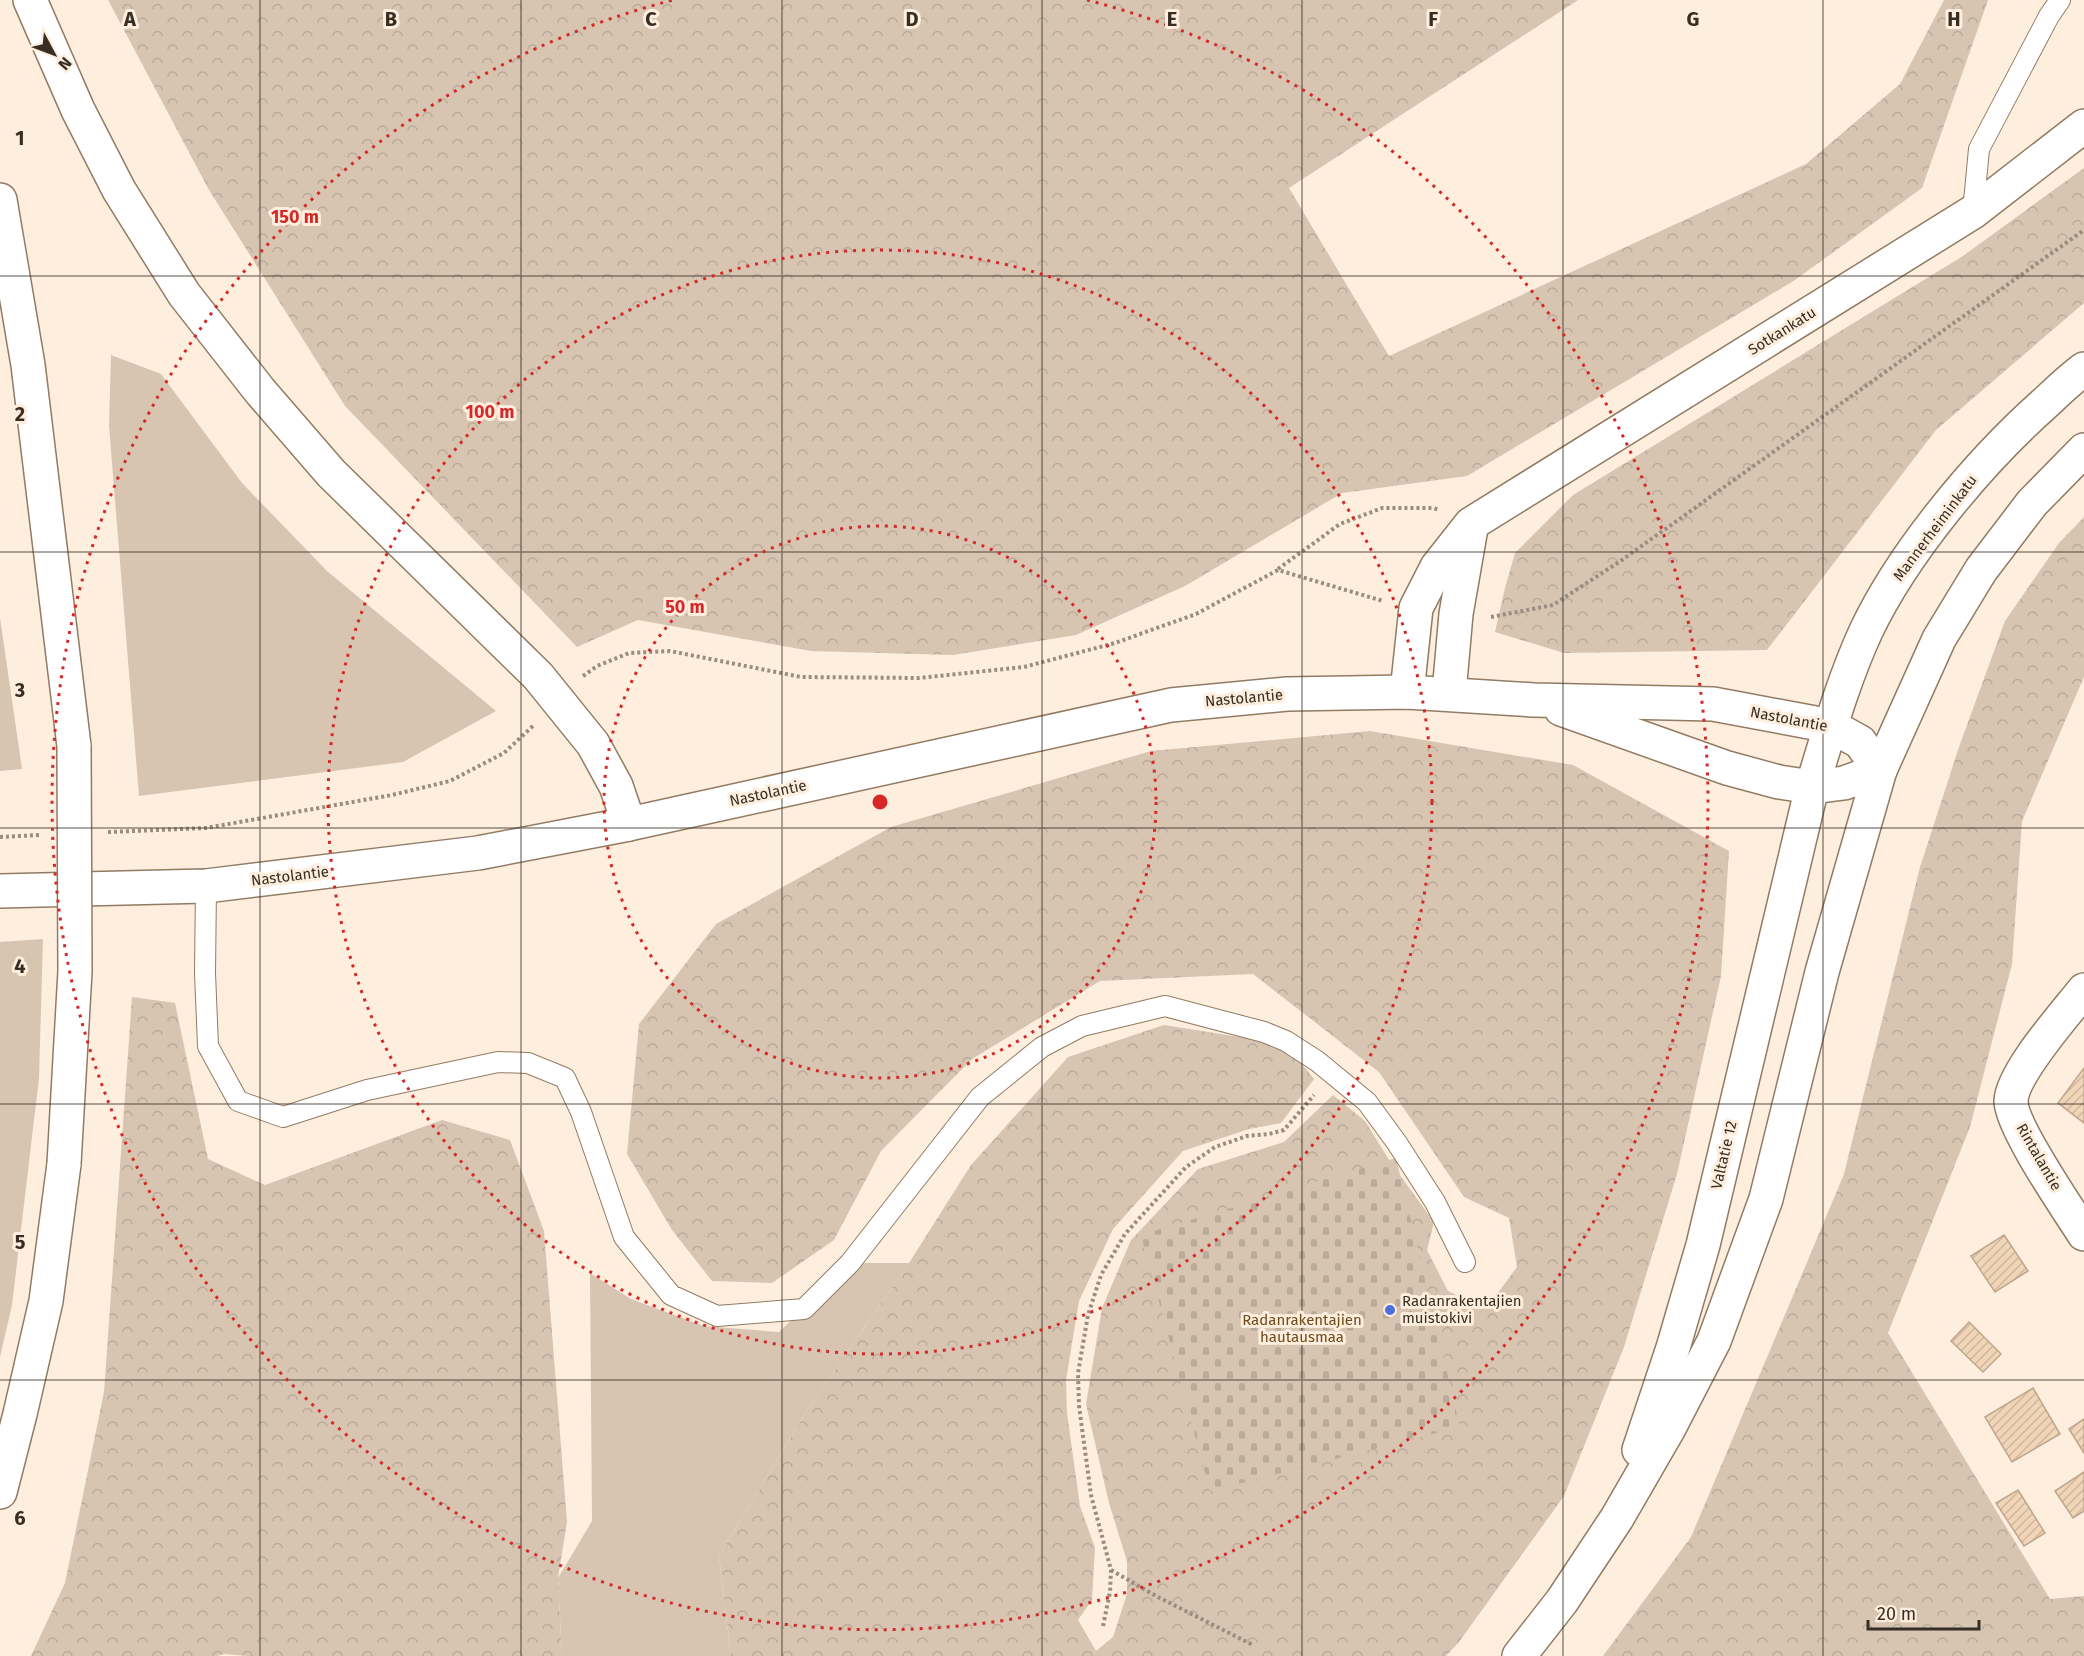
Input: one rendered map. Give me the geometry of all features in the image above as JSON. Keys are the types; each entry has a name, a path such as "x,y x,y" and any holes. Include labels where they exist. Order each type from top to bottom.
{"main road":[{"path":"30,0 78,110 119,190 184,294 260,391 331,473 538,676 593,744 616,786 629,824"},
{"name":"Sotkankatu","path":"1407,692 1416,608 1437,567 1472,524 1973,212 2084,126"},
{"path":"0,200 28,365 74,746 75,971 64,1164 45,1301 0,1492"},
{"name":"Mannerheiminkatu","path":"1812,787 1846,678 1867,630 1898,574 1942,515 1989,459 2031,416 2084,369"},
{"path":"1880,770 1940,639 1981,570 2032,503 2084,450"},
{"path":"1449,693 1456,614 1472,524"},
{"name":"Nastolantie","path":"0,891 206,886 478,853 629,824 1171,705 1287,694 1407,692 1534,700 1713,704 1831,726 1860,742 1880,770 1844,783 1812,787 1779,782 1727,768 1534,700"},
{"name":"Valtatie 12","path":"1519,1656 1562,1601 1617,1518 1669,1428 1718,1330 1766,1199 1822,972 1880,770"},
{"name":"Valtatie 12","path":"1617,1518 1673,1348 1703,1245 1812,787"},
{"name":"Rintalantie","path":"2084,990 2021,1071 2012,1101 2019,1127 2084,1234"}],"lane":[{"path":"1973,212 1979,149 2049,16 2060,0"},
{"path":"206,886 208,1047 238,1101 283,1118 367,1090 498,1062 528,1063 566,1078 581,1112 624,1237 672,1295 717,1316 804,1309 850,1263 980,1097 1042,1047 1082,1026 1166,1006 1272,1035 1302,1051 1367,1102 1435,1202 1465,1262"}],"path":[{"path":"1456,614 1492,617 1553,606 1622,560 2084,230"},
{"path":"581,678 597,666 630,653 670,651 801,677 919,678 1023,667 1115,643 1196,614 1278,570 1340,524 1382,508 1433,508 1472,524"},
{"path":"1278,570 1369,598 1416,608"},
{"path":"103,832 206,828 392,795 450,781 504,753 538,720"},
{"path":"0,837 46,835"},
{"path":"1103,1626 1110,1592 1111,1570 1091,1495 1079,1406 1078,1373 1088,1315 1101,1275 1125,1234 1186,1167 1215,1147 1247,1136 1284,1130 1300,1114 1331,1072"},
{"path":"1111,1570 1165,1601 1253,1645"}],"green space":[{"path":"108,0 1578,0 1289,188 1389,356 1806,164 1900,84 1944,0 1988,0 1922,188 1795,280 1467,476 1342,493 1185,586 1076,635 953,655 811,651 638,620 577,647 345,406 209,190"},
{"path":"2084,168 2084,303 1936,430 1767,650 1564,653 1495,632 1515,553 1573,495 1963,256"},
{"path":"111,355 161,374 242,483 327,571 496,711 403,762 139,796 109,426"},
{"path":"2084,517 2084,677 2022,821 2012,964 1970,1127 1888,1333 2050,1599 2084,1596 2084,1656 1603,1656 1691,1537 1787,1310 1844,1174 1920,867 1959,747 2005,621 2059,543"},
{"path":"0,618 22,769 0,771"},
{"path":"1370,731 1573,765 1729,851 1721,976 1677,1174 1624,1347 1564,1496 1459,1642 1446,1656 731,1656 719,1556 810,1406 909,1263 971,1165 1068,1057 1164,1025 1259,1040 1297,1058 1314,1079 1281,1123 1249,1129 1183,1151 1113,1229 1079,1301 1066,1380 1067,1413 1080,1506 1095,1548 1092,1600 1078,1620 1096,1651 1113,1637 1127,1594 1127,1561 1109,1503 1086,1404 1102,1308 1131,1240 1198,1169 1284,1142 1333,1095 1365,1121 1391,1163 1434,1222 1427,1250 1448,1291 1486,1309 1517,1267 1509,1218 1464,1197 1379,1072 1253,974 1100,981 972,1059 881,1151 834,1240 772,1283 712,1281 672,1230 627,1154 639,1024 716,924 891,827 1151,751"},
{"path":"43,939 39,1078 12,1305 0,1357 0,942"},
{"path":"132,997 175,1003 208,1159 265,1185 442,1120 510,1140 544,1231 567,1522 558,1578 562,1656 247,1656 224,1654 217,1656 31,1656 65,1583 104,1392"},
{"name":"Radanrakentajien hautausmaa","path":"1396,1158 1460,1427 1210,1491 1141,1235"},
{"path":"850,1263 909,1263 810,1406 719,1556 731,1656 562,1656 558,1578 592,1521 590,1273 631,1299 704,1326 779,1332"}],"building":[{"path":"2084,1068 2084,1123 2058,1103"},
{"path":"2004,1235 2028,1271 1995,1292 1971,1256"},
{"path":"1969,1322 2001,1354 1983,1372 1951,1341"},
{"path":"2033,1388 2060,1434 2012,1462 1985,1417"},
{"path":"2084,1419 2084,1453 2069,1429"},
{"path":"2084,1472 2084,1511 2073,1518 2055,1491"},
{"path":"2018,1490 2045,1533 2024,1546 1996,1503"}],"place":[{"name":"Radanrakentajien muistokivi","path":"1390,1310"}]}
